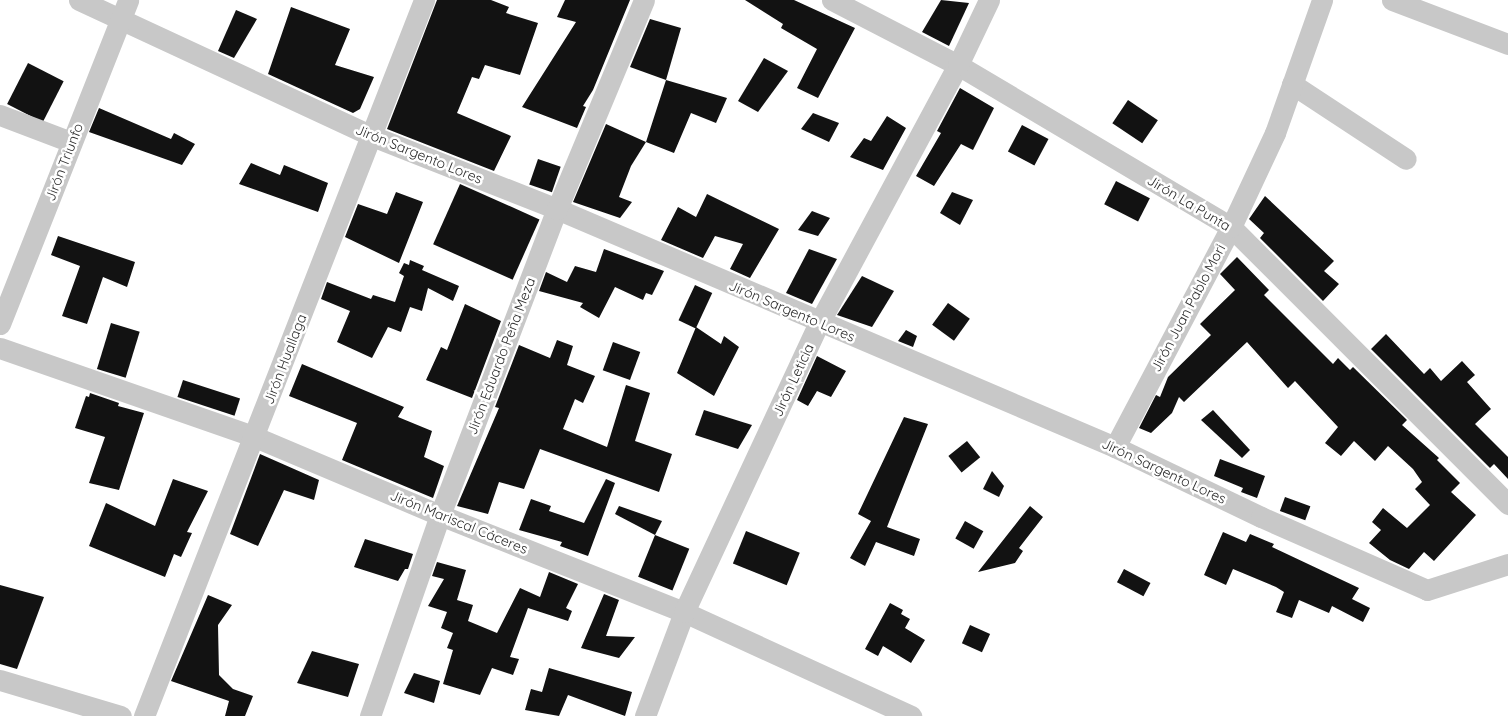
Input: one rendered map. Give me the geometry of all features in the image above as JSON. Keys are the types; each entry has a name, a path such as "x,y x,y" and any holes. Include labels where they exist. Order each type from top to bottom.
{"street":[{"name":"Jirón Sargento Lores","path":"79,0 124,9 372,136 557,210 819,323 1114,446 1261,517 1427,590 1508,564"},
{"name":"Jirón Huallaga","path":"144,716 424,0"},
{"name":"Jirón Eduardo Peña Meza","path":"370,716 440,516 557,210 644,0"},
{"name":"Jirón La Punta","path":"832,0 958,65 1231,227 1508,504"},
{"name":"Jirón Leticia","path":"645,716 684,612 819,323 958,65 989,0"},
{"name":"Jirón Juan Pablo Mori","path":"1114,446 1231,227 1275,133 1322,0"},
{"path":"1392,0 1508,44"},
{"name":"Jirón Triunfo","path":"0,324 124,9"},
{"path":"1292,84 1406,159"},
{"path":"0,115 72,142"},
{"name":"Jirón Mariscal Cáceres","path":"0,348 255,436 440,516 684,612 911,716"},
{"path":"0,680 121,716"}],"building":[{"path":"437,0 491,0 509,7 506,13 538,23 520,75 485,65 479,79 472,77 457,113 511,136 494,171 387,129"},
{"path":"565,0 630,0 593,90 583,106 586,107 577,128 522,107 576,22 557,17"},
{"path":"745,0 794,0 855,28 818,98 797,88 817,49 781,28 783,24"},
{"path":"941,0 969,3 949,46 922,32"},
{"path":"291,7 350,29 335,65 374,77 360,109 353,113 268,74"},
{"path":"236,10 257,19 234,58 218,51"},
{"path":"650,19 681,28 666,80 630,67"},
{"path":"764,58 788,71 758,112 738,101"},
{"path":"28,63 64,81 43,122 7,104"},
{"path":"666,80 727,98 716,123 691,113 674,153 646,142"},
{"path":"960,88 994,108 973,150 961,144 934,186 916,176 941,133 937,131"},
{"path":"1128,100 1158,120 1142,143 1112,123"},
{"path":"99,108 171,139 174,133 195,144 182,165 89,132"},
{"path":"813,113 839,123 829,142 801,129"},
{"path":"887,116 906,128 883,170 850,157 864,138 871,141"},
{"path":"606,124 646,142 631,166 619,197 632,202 620,218 573,202"},
{"path":"1022,125 1048,139 1034,166 1008,151"},
{"path":"538,159 561,167 552,192 529,185"},
{"path":"251,163 280,175 284,165 328,183 318,212 239,184"},
{"path":"1116,181 1150,198 1138,221 1104,204"},
{"path":"460,184 539,219 513,280 433,244"},
{"path":"396,192 423,202 399,263 345,237 358,204 387,214"},
{"path":"952,192 973,200 960,225 940,213"},
{"path":"707,194 779,229 750,278 730,269 743,244 715,236 703,258 661,240 678,207 696,217"},
{"path":"1265,196 1334,261 1324,271 1339,284 1323,301 1260,238 1264,233 1249,219"},
{"path":"812,211 830,218 818,236 798,230"},
{"path":"58,236 135,262 127,287 103,277 87,324 62,316 80,266 51,255"},
{"path":"604,249 664,271 652,295 646,293 643,300 615,287 599,318 580,307 583,303 539,291 546,272 567,282 575,266 596,272"},
{"path":"809,249 837,259 812,304 786,293"},
{"path":"1237,257 1269,290 1264,295 1333,364 1338,358 1350,370 1353,367 1407,420 1402,425 1439,458 1437,460 1460,483 1451,492 1476,515 1434,561 1424,552 1409,569 1390,560 1369,543 1381,530 1372,522 1383,508 1407,528 1430,505 1415,489 1422,482 1413,469 1388,446 1375,461 1354,441 1341,456 1325,443 1338,427 1295,381 1288,388 1247,342 1184,402 1179,397 1172,413 1151,433 1139,428 1156,395 1160,397 1168,377 1211,335 1200,324 1235,290 1220,274"},
{"path":"410,260 424,266 422,270 459,286 453,301 428,288 422,311 410,307 401,332 388,327 372,358 337,342 350,311 321,299 327,282 371,299 373,295 395,302 404,276 399,273 404,263 409,265"},
{"path":"862,276 894,291 872,327 837,315"},
{"path":"695,285 712,293 696,328 679,320"},
{"path":"948,303 970,319 954,341 932,325"},
{"path":"465,304 501,321 472,398 426,380 441,347 447,350"},
{"path":"111,323 140,332 126,378 97,369"},
{"path":"696,327 721,344 724,336 739,347 714,396 677,373"},
{"path":"906,330 917,336 913,347 898,341"},
{"path":"1386,334 1424,374 1430,368 1441,381 1462,361 1475,375 1467,382 1491,409 1475,424 1508,457 1508,479 1494,464 1490,468 1371,349"},
{"path":"557,340 573,346 567,365 595,376 583,403 575,399 563,429 607,447 626,385 650,393 635,441 672,454 659,492 540,449 524,489 499,482 488,514 457,506 499,408 495,407 519,345 550,358"},
{"path":"613,342 640,352 630,380 603,370"},
{"path":"817,356 846,371 831,397 817,391 808,406 797,400"},
{"path":"302,364 404,407 398,417 432,431 424,457 444,466 433,498 342,460 357,423 289,396"},
{"path":"183,380 240,399 235,416 177,397"},
{"path":"90,393 119,403 118,406 144,413 119,490 89,483 105,437 75,428 86,396 89,397"},
{"path":"704,410 752,425 738,449 695,435"},
{"path":"1213,410 1250,450 1242,458 1201,420"},
{"path":"904,417 928,424 887,527 920,539 914,556 876,542 865,566 850,558 871,521 858,514"},
{"path":"967,441 980,457 962,472 948,456"},
{"path":"260,454 319,480 314,500 284,490 258,546 230,534"},
{"path":"1220,459 1265,476 1257,498 1241,492 1243,488 1214,476"},
{"path":"992,471 1004,486 999,497 983,489"},
{"path":"173,479 208,491 187,532 192,533 181,557 174,554 165,577 89,546 106,503 155,526"},
{"path":"606,479 615,483 588,556 560,546 562,542 519,530 531,499 551,506 549,511 584,523"},
{"path":"1285,497 1310,506 1305,520 1280,511"},
{"path":"619,506 662,521 655,535 615,514"},
{"path":"1030,506 1043,517 1019,548 1023,551 1015,563 978,572"},
{"path":"965,521 983,531 974,549 955,538"},
{"path":"746,531 800,553 787,585 733,563"},
{"path":"1223,532 1246,542 1250,534 1274,544 1272,547 1359,588 1352,599 1370,608 1363,622 1332,606 1329,613 1299,600 1292,618 1276,612 1284,592 1276,587 1233,569 1226,585 1204,575"},
{"path":"655,535 689,549 672,591 638,577"},
{"path":"365,539 413,554 408,569 405,569 398,581 354,567"},
{"path":"437,562 466,570 457,600 473,605 468,621 497,633 520,588 540,597 549,572 578,584 566,608 572,611 568,621 528,608 510,657 519,659 513,675 492,668 480,695 443,684 453,650 447,648 453,633 441,628 447,612 428,606 444,579 432,576"},
{"path":"1124,569 1150,583 1143,596 1117,582"},
{"path":"0,585 44,597 17,669 0,664"},
{"path":"604,594 619,600 606,636 635,637 619,658 581,648"},
{"path":"208,595 232,605 218,625 219,675 233,689 253,696 245,716 225,716 229,701 171,681"},
{"path":"890,603 903,610 901,614 910,619 905,628 925,640 911,663 883,646 878,656 865,649"},
{"path":"970,625 990,634 982,652 962,643"},
{"path":"312,651 359,664 348,697 297,683"},
{"path":"549,668 632,692 625,716 568,695 559,716 525,710 531,689 542,692"},
{"path":"414,673 440,681 434,703 404,693"}]}
